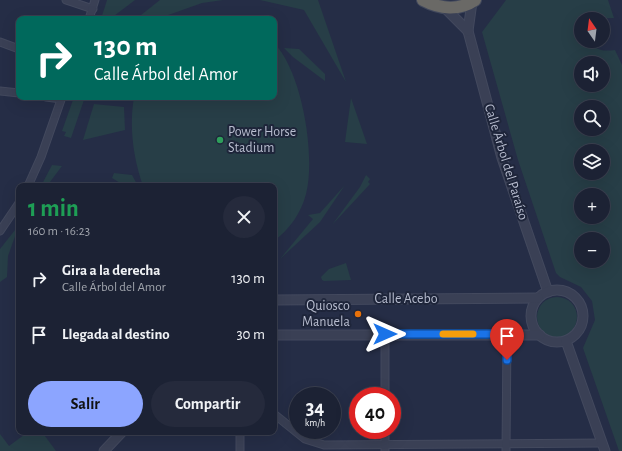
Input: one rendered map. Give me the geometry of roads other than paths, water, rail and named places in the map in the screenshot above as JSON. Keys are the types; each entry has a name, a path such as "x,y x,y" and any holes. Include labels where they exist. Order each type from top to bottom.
{"highway":[{"path":"423,0 445,8 460,6 474,1"}],"street":[{"path":"66,0 93,9"},
{"path":"90,16 95,0"},
{"path":"468,31 474,1"},
{"path":"445,8 468,31"},
{"name":"Calle Árbol del Paraíso","path":"468,31 502,158 548,292"},
{"path":"0,42 16,48"},
{"path":"0,91 16,93"},
{"path":"29,183 41,157 61,100"},
{"path":"0,231 16,207"},
{"path":"548,292 566,292 578,301 582,308 584,316 579,331 566,341 550,341 540,335 533,326 531,317 532,309 538,298 548,292"},
{"name":"Calle Acebo","path":"277,300 538,298"},
{"path":"385,334 385,387"},
{"path":"506,448 507,334"},
{"path":"277,335 540,335"},
{"path":"277,416 305,439 324,445 385,448 604,447 566,341"},
{"path":"104,451 119,435"},
{"path":"240,435 240,451"}],"place":[{"name":"Power Horse Stadium","path":"220,140"},
{"name":"Quiosco Manuela","path":"358,314"}]}
